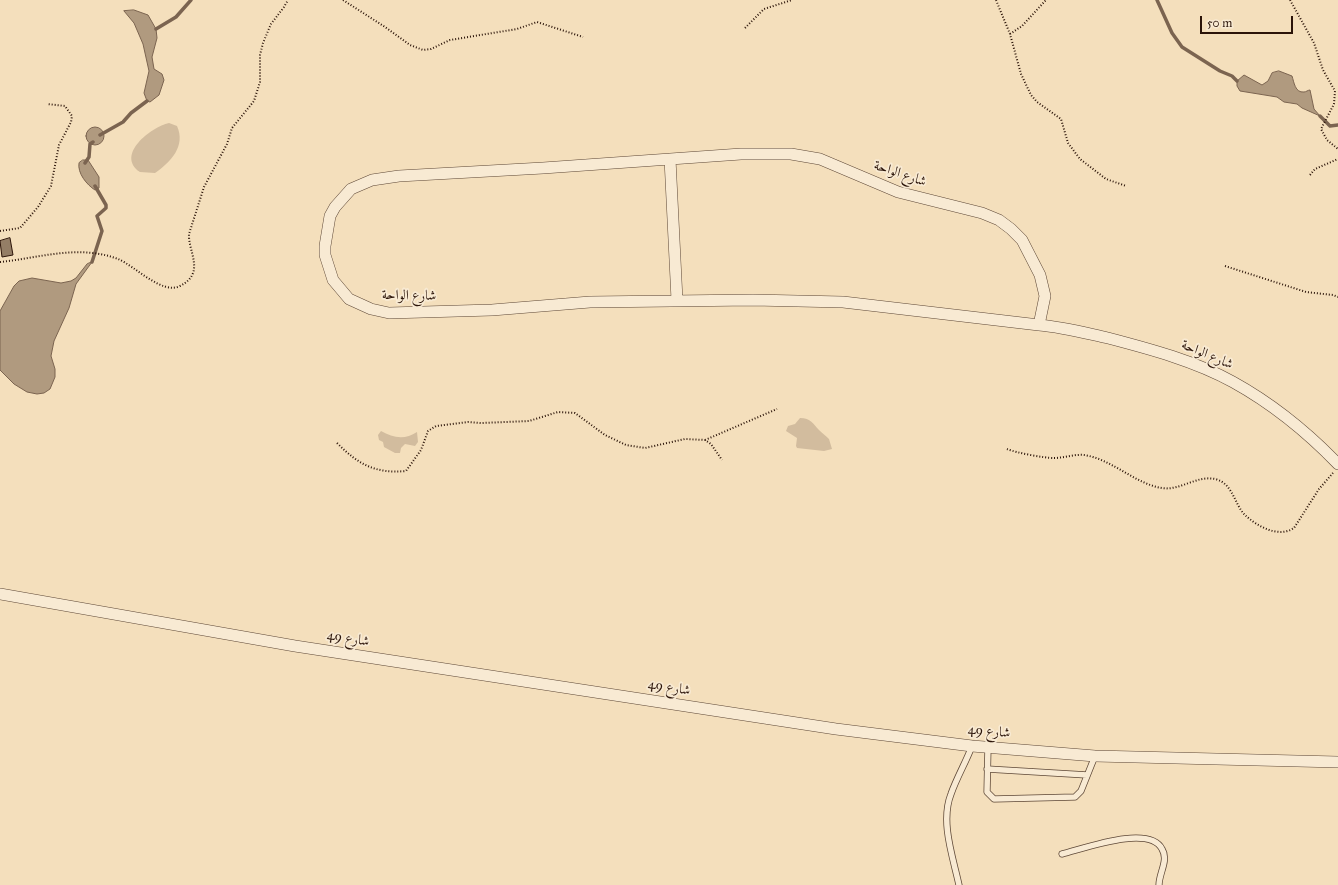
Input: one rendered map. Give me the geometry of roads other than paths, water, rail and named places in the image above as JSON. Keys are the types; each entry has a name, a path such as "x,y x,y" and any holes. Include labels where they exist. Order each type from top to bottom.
{"street":[{"name":"شارع الواحة","path":"1039,325 1045,296 1040,275 1022,240 1000,220 982,213 898,192 820,159 798,155 741,154 543,168 399,176 372,180 350,189 335,207 330,216 325,255 333,280 349,299 371,309 389,313 492,310 590,302 754,300 843,302 1039,325 1060,327 1165,354 1233,382 1299,428 1319,444 1338,464"},
{"path":"670,159 677,300"},
{"name":"شارع 49","path":"0,594 295,646 836,729 972,746 1095,756 1338,762"}],"lane":[{"path":"959,885 948,832 947,808 950,794 966,763 972,746"},
{"path":"988,747 987,792 994,799 1075,797 1081,791 1095,756"},
{"path":"987,769 1087,775"},
{"path":"1062,854 1126,838 1144,838 1157,842 1162,849 1164,856 1159,885"}],"waterway":[{"path":"156,29 176,17 191,0"},
{"path":"1157,0 1172,33 1182,47 1220,71 1232,76 1237,81"},
{"path":"100,135 123,122 131,113 147,101"},
{"path":"1320,116 1330,126 1338,125"},
{"path":"85,163 89,157 90,144 93,142"},
{"path":"92,262 102,231 97,216 106,208 106,205 95,186"}]}
